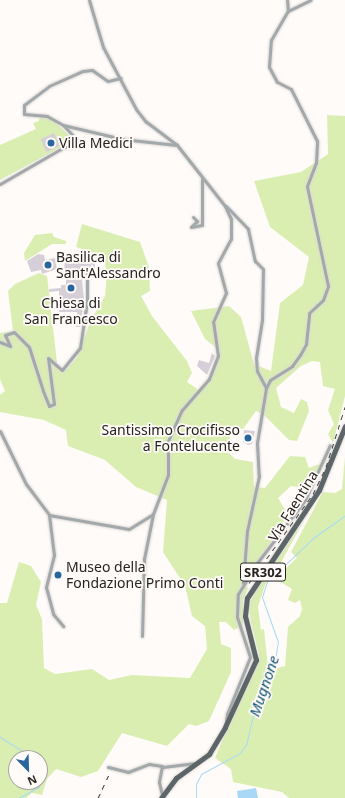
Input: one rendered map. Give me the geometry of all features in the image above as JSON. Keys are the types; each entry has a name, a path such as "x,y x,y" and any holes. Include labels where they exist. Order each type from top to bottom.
{"main road":[{"name":"Via Faentina","path":"162,797 176,778 212,751 225,727 255,664 256,652 245,616 247,598 319,490 345,426"}],"street":[{"path":"89,0 103,47 121,78 129,97 146,122 177,145 202,179 225,206 248,229 255,261 263,269 262,320 256,358 257,371 266,388"},
{"path":"286,0 288,12"},
{"path":"243,583 247,531 259,476 257,443 266,388 270,380 292,366 300,355 306,344 309,313 323,300 328,286 307,186 316,163 317,141 291,89 277,82 269,67 272,40 288,12 311,0"},
{"path":"121,78 108,81 92,70 83,71 48,86 24,105 24,114 47,116 63,125 122,139 177,145"},
{"path":"0,184 64,147 78,146 79,142 63,125"},
{"path":"193,217 197,221 190,227 203,224 202,179"},
{"path":"142,636 144,559 153,514 168,475 168,441 182,410 209,379 218,356 213,322 226,293 218,263 230,243 233,227 225,206"},
{"path":"0,342 10,346 5,335 14,332 29,347 35,372 47,402 50,407 54,404 48,358 56,368 62,370 80,348 87,301 87,272"},
{"path":"0,431 26,484 49,514 58,518 81,519 122,530 131,529 153,514"},
{"name":"Via Faentina","path":"225,727 227,714 250,661 236,608 243,583 306,500 330,445"},
{"path":"49,514 54,555 46,587 53,614 63,626"},
{"path":"108,767 128,772 149,764 163,767 196,763"},
{"path":"162,797 159,782 163,767"}],"green space":[{"path":"40,115 55,122 74,140 0,180 0,145 36,129 33,123 39,121"},
{"path":"327,115 345,116 345,396 333,443 328,434 334,424 328,410 335,389 323,386 320,362 312,361 301,366 276,388 281,407 294,413 301,399 307,402 309,411 297,441 289,440 264,415 256,411 243,429 232,429 227,451 235,459 253,462 254,487 265,488 290,456 305,457 309,468 322,463 303,501 292,515 301,493 298,487 291,486 278,498 288,514 245,584 248,588 243,600 243,625 234,630 226,622 219,622 221,644 231,648 231,672 209,721 196,726 189,724 167,746 122,733 98,771 81,777 56,769 48,778 48,750 8,750 8,790 44,790 42,795 32,793 26,798 0,798 0,603 7,603 19,562 31,566 41,582 36,605 42,619 44,668 55,674 92,669 109,680 132,675 190,678 207,649 205,626 192,616 185,586 163,552 167,500 136,487 105,460 68,446 66,430 44,420 0,412 0,395 5,391 0,379 0,333 13,331 8,291 15,284 39,273 47,276 58,371 66,370 78,356 90,322 105,296 107,272 103,256 76,247 82,224 140,242 149,267 150,291 141,296 152,316 187,361 192,373 187,382 200,391 211,380 220,351 205,339 191,311 229,306 241,317 254,364 271,371 280,303 303,285 309,257 270,227 254,181 301,172 328,154"},
{"path":"52,233 54,237 66,241 66,244 52,244 25,261 24,253 35,235"},
{"path":"345,457 345,798 289,798 282,792 233,782 231,769 215,758 259,654 251,622 249,606 253,595 304,520 277,570 265,585 258,607 261,630 264,629 268,667 272,669 285,666 288,627 300,616 302,609 300,600 295,603 288,600 292,589 279,581 283,571 297,558 291,552 323,492 335,493 342,489"}],"water":[{"path":"256,788 258,798 238,798 237,791"}],"building":[{"name":"Villa Medici","path":"54,133 60,146 46,152 40,139"},
{"path":"38,254 44,255 45,260 55,258 57,269 42,274 41,270 31,272 27,261"},
{"path":"65,261 95,261 95,269 81,270 84,300 80,327 76,327 77,312 59,312 59,291 49,292 49,289 61,288 61,285 66,285 66,276 63,276","holes":["65,300 76,300 76,307 64,306"]},
{"path":"212,353 215,356 207,375 197,366 199,360 209,363"},
{"name":"Santissimo Crocifisso a Fontelucente","path":"244,430 255,431 252,444 248,445 243,442"}],"waterway":[{"name":"Mugnone","path":"196,798 196,784 201,774 240,753 246,745 259,691 275,660 278,642 262,597 267,582 313,538 345,516"},
{"path":"0,737 20,750"},
{"path":"18,798 33,790"}],"railway":[{"path":"249,583 313,494 326,467 345,407"},
{"path":"98,798 110,772"}],"place":[{"name":"Villa Medici","path":"51,143"},
{"name":"Basilica di Sant'Alessandro","path":"48,265"},
{"name":"Chiesa di San Francesco","path":"71,288"},
{"name":"Santissimo Crocifisso a Fontelucente","path":"248,438"},
{"name":"Museo della Fondazione Primo Conti","path":"58,575"}]}
